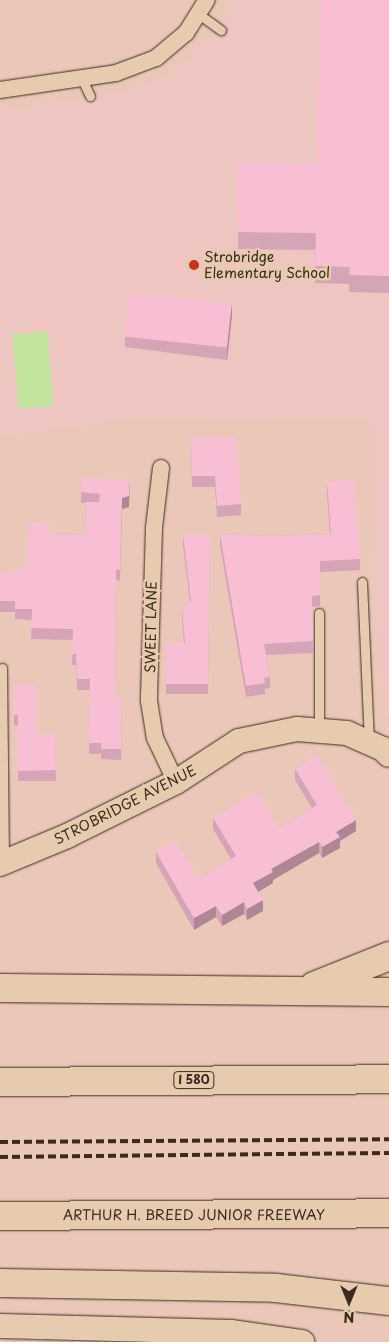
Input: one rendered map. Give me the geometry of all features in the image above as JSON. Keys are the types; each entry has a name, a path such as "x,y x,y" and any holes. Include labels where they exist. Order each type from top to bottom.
{"highway":[{"path":"296,992 389,956"},
{"path":"0,988 389,992"},
{"name":"I 580","path":"0,1082 389,1079"},
{"name":"ARTHUR H. BREED JUNIOR FREEWAY","path":"0,1216 389,1213"},
{"path":"0,1283 276,1288 389,1301"}],"street":[{"path":"0,90 116,73 156,58 186,33 200,15 207,0"},
{"name":"SWEET LANE","path":"160,468 154,528 149,700 155,738 176,782"},
{"name":"STROBRIDGE AVENUE","path":"2,863 67,836 176,782 239,741 297,729 346,733 381,749"},
{"path":"0,1326 127,1336 231,1332 302,1342"}],"lane":[{"path":"200,15 221,30"},
{"path":"82,79 90,96"},
{"path":"362,582 381,749"},
{"path":"319,613 320,731"},
{"path":"2,668 2,863"}],"shaded area":[{"name":"Strobridge Elementary School","path":"229,0 389,0 389,715 386,714 376,614 370,420 139,418 0,436 0,111 132,90 165,77 187,61 207,42 232,12"}],"green space":[{"path":"47,331 54,406 19,409 12,334"}],"building":[{"path":"321,0 389,0 389,276 349,275 350,267 315,266 316,233 238,232 239,162 318,164"},
{"path":"130,293 231,304 227,347 125,337"},
{"path":"191,437 236,437 241,504 217,506 215,476 192,476"},
{"path":"82,478 130,480 129,496 122,498 120,570 116,569 115,698 122,698 121,749 101,749 101,743 89,743 90,679 77,679 76,654 72,654 73,629 31,628 32,609 15,609 15,601 0,601 0,573 14,573 14,569 27,569 29,522 49,523 48,534 85,535 86,502 99,502 100,494 81,492"},
{"path":"354,480 360,559 320,561 320,595 312,596 313,641 264,644 270,677 264,678 265,683 246,686 220,534 271,536 331,534 327,482"},
{"path":"183,535 210,535 208,684 166,684 166,643 185,643 182,607 187,607 187,602 191,601"},
{"path":"14,685 37,685 36,734 55,734 56,770 18,771 18,715 14,715"},
{"path":"317,755 356,820 336,832 340,837 322,847 319,842 271,869 273,872 253,883 263,900 247,909 244,902 222,915 216,906 194,918 156,852 176,841 198,879 236,856 213,818 257,792 279,828 317,805 295,769"}],"railway":[{"path":"0,1142 389,1139"},
{"path":"0,1157 389,1153"}],"place":[{"name":"Strobridge Elementary School","path":"194,265"}]}
